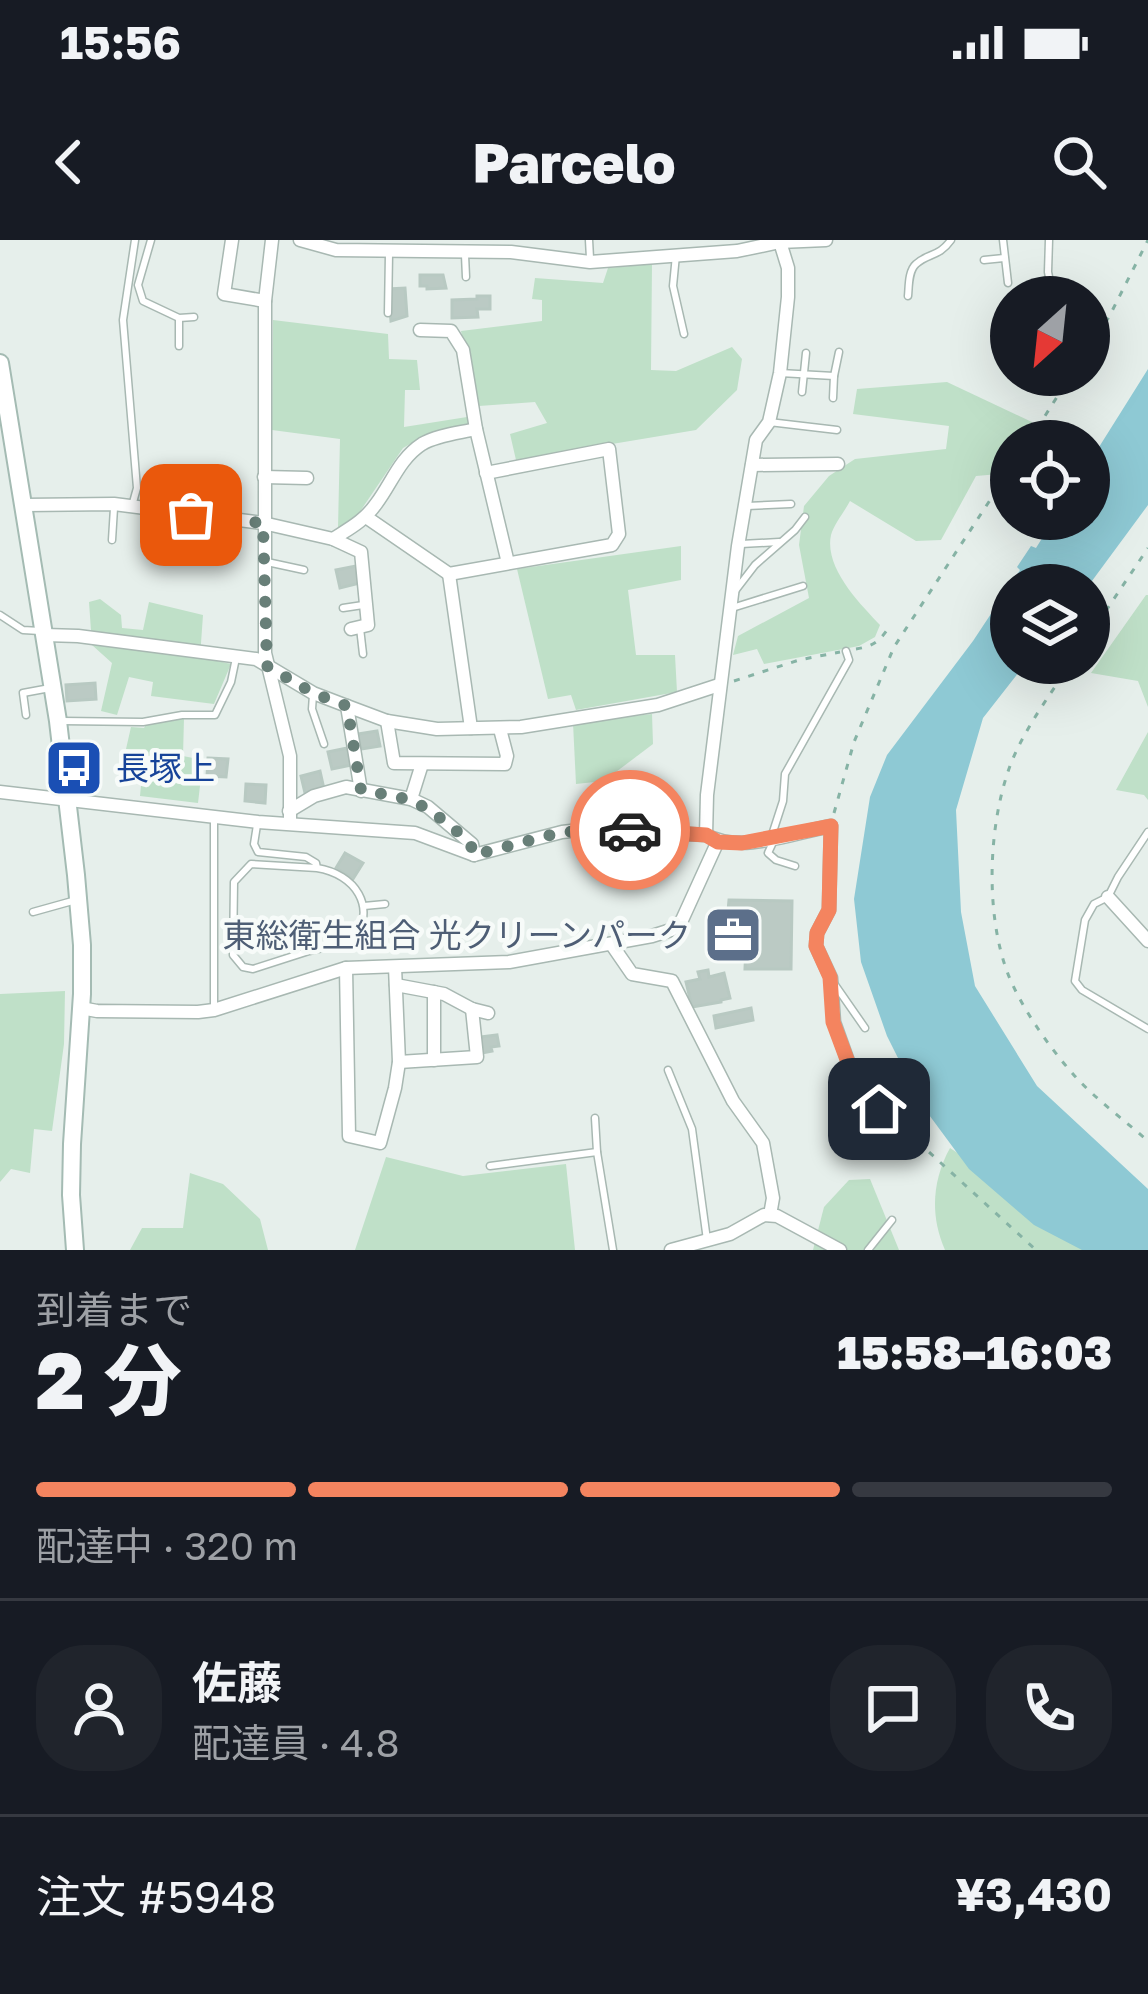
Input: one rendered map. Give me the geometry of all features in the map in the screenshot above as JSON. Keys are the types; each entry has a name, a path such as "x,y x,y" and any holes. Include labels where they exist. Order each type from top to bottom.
{"main road":[{"path":"0,363 7,457 25,505 58,721 82,945 71,1144 75,1250"}],"street":[{"path":"232,240 224,294 266,301"},
{"path":"272,240 266,301 263,477 267,666 290,756 290,817"},
{"path":"301,240 336,250 464,251 511,246 590,262 826,240"},
{"path":"81,1008 214,1010 346,968 492,964 612,945 671,931 682,920 712,838 706,795 738,545 757,440 769,422 780,373 788,268 780,241"},
{"path":"420,330 451,332 463,350 476,429 508,563"},
{"path":"333,539 366,517 415,449 426,441 476,429"},
{"path":"366,517 449,574 616,541 609,449 486,473"},
{"path":"752,465 838,464"},
{"path":"263,477 307,478"},
{"path":"25,505 115,504 263,523 333,539 361,552 368,625 355,628"},
{"path":"449,574 471,728"},
{"path":"44,633 256,659 313,693 388,722 437,729 500,729 658,705 719,686"},
{"path":"347,706 361,790"},
{"path":"388,722 394,763 505,764 500,729"},
{"path":"411,800 422,764"},
{"path":"290,817 305,801 346,787 411,800 428,807 472,844 474,855"},
{"path":"0,792 258,822 290,817 415,833 474,855 562,832 589,830 742,843 831,826 829,910 816,946 830,977 833,1022 858,1089 909,1134"},
{"path":"1108,897 1148,941"},
{"path":"612,945 632,974 672,981 733,1101 763,1144 773,1198 770,1215"},
{"path":"346,968 349,1136 380,1143 399,1062 395,967"},
{"path":"396,985 444,994 488,1013"},
{"path":"434,992 434,1060"},
{"path":"399,1062 477,1057 472,1009"},
{"path":"671,1250 730,1234 770,1215 840,1250"}],"lane":[{"path":"132,506 137,488 123,320 135,240"},
{"path":"152,240 138,285 143,301 179,318 194,317"},
{"path":"589,240 590,262"},
{"path":"908,296 915,265 943,251 951,240"},
{"path":"1003,240 1007,276"},
{"path":"1048,240 1049,276"},
{"path":"388,313 389,250"},
{"path":"464,251 466,277"},
{"path":"676,254 674,286 684,334"},
{"path":"984,260 1005,257"},
{"path":"179,318 179,346"},
{"path":"833,398 839,352"},
{"path":"802,392 806,353"},
{"path":"780,373 834,376"},
{"path":"769,422 837,430"},
{"path":"112,540 115,504"},
{"path":"745,506 791,504"},
{"path":"732,601 755,565 805,517"},
{"path":"738,545 779,542"},
{"path":"264,561 304,570"},
{"path":"732,601 803,586"},
{"path":"343,608 366,605"},
{"path":"0,615 23,630 44,633"},
{"path":"355,628 362,655"},
{"path":"795,866 769,853 785,775 849,660 846,651"},
{"path":"58,721 143,722 215,715 231,682 236,658"},
{"path":"26,715 23,693 53,688"},
{"path":"313,693 312,709 324,744"},
{"path":"214,815 214,1010"},
{"path":"258,822 254,844 258,852 306,856 317,868"},
{"path":"1148,832 1108,897 1094,904 1085,920 1075,981 1082,990 1148,1029"},
{"path":"251,864 317,868 325,868 359,890 364,906 361,929 353,941 243,968 233,956 238,874 251,864"},
{"path":"33,912 78,900"},
{"path":"364,906 385,904"},
{"path":"830,977 865,1028"},
{"path":"668,1070 692,1130 707,1240"},
{"path":"890,1085 909,1134"},
{"path":"595,1118 613,1250"},
{"path":"490,1166 597,1152"},
{"path":"868,1250 892,1220"}],"path":[{"path":"1110,315 1148,240"},
{"path":"831,826 854,742 894,647 990,500"},
{"path":"1110,605 1148,548"},
{"path":"719,686 775,666 870,646 880,641 890,624"},
{"path":"1057,684 1010,766 997,826 994,919 1008,975 1043,1036 1075,1076 1148,1141"},
{"path":"909,1134 1036,1250"}],"green space":[{"path":"652,264 651,370 676,371 732,347 742,359 737,390 696,430 516,460 510,434 547,423 535,402 479,406 461,331 542,321 542,300 532,299 535,278 603,283 608,268"},
{"path":"273,320 388,334 389,359 417,360 420,390 405,390 404,427 467,417 469,427 424,436 403,448 359,513 338,528 340,439 272,430"},
{"path":"947,382 1028,420 990,420 990,475 976,476 941,540 916,541 850,501 832,531 830,547 845,584 880,625 875,637 859,646 764,664 757,649 733,655 738,636 809,598 799,545 804,506 829,476 855,459 946,449 949,426 853,414 857,389"},
{"path":"681,546 681,580 628,590 636,655 675,655 677,692 576,710 571,695 548,699 517,569"},
{"path":"1148,595 1148,707 1138,681 1110,676 1110,646"},
{"path":"100,599 121,615 122,628 143,630 149,602 203,615 200,657 231,664 214,704 151,696 153,682 129,677 117,715 101,711 112,663 92,645 89,602"},
{"path":"652,714 653,744 604,781 576,784 573,723"},
{"path":"151,716 184,718 183,756 203,760 198,803 140,796 144,753 126,749 131,727 144,728"},
{"path":"1148,732 1148,800 1116,790"},
{"path":"65,991 64,1044 52,1131 34,1129 30,1173 11,1169 0,1182 0,994"},
{"path":"950,1148 1106,1250 945,1250 935,1199"},
{"path":"386,1157 463,1176 566,1164 575,1250 355,1250"},
{"path":"190,1173 223,1184 260,1219 268,1250 130,1250 142,1228 183,1228"},
{"path":"870,1179 899,1250 813,1250 824,1207 849,1180"}],"water":[{"path":"1148,369 1148,505 1104,564 1019,564 1041,540 1110,540 1110,430"},
{"path":"990,615 990,684 1010,684 983,718 956,810 961,912 975,986 1037,1086 1148,1189 1148,1250 1082,1250 1034,1225 969,1169 921,1104 887,1036 861,962 854,899 870,797 887,755"}],"building":[{"path":"420,275 443,275 446,288 420,286"},
{"path":"405,288 407,316 391,321 388,289"},
{"path":"490,296 490,309 477,309 478,317 452,318 452,300"},
{"path":"356,566 360,583 340,588 336,570"},
{"path":"95,683 96,699 67,701 66,685"},
{"path":"377,731 380,746 361,749 358,734"},
{"path":"347,748 351,765 332,769 328,752"},
{"path":"208,758 228,759 226,777 207,776"},
{"path":"320,771 324,789 305,793 301,776"},
{"path":"246,784 266,785 265,803 245,801"},
{"path":"345,853 363,863 353,879 336,868"},
{"path":"729,900 792,901 791,969 745,969 746,945 728,945 728,924 723,924"},
{"path":"708,970 709,977 724,973 730,998 692,1007 686,982 700,979 698,972"},
{"path":"751,1008 753,1020 716,1028 714,1016"},
{"path":"497,1035 499,1046 482,1053 480,1037"}],"way so far":[{"path":"191,515 263,523 267,666 347,706 361,790 428,807 472,844 474,855 562,832 630,830"}],"place":[{"name":"長塚上","path":"74,768"},
{"name":"東総衛生組合 光クリーンパーク","path":"733,935"}],"route":[{"path":"630,830 706,835 718,842 742,843 831,826 829,910 816,946 830,977 833,1022 858,1089 879,1109"}]}
